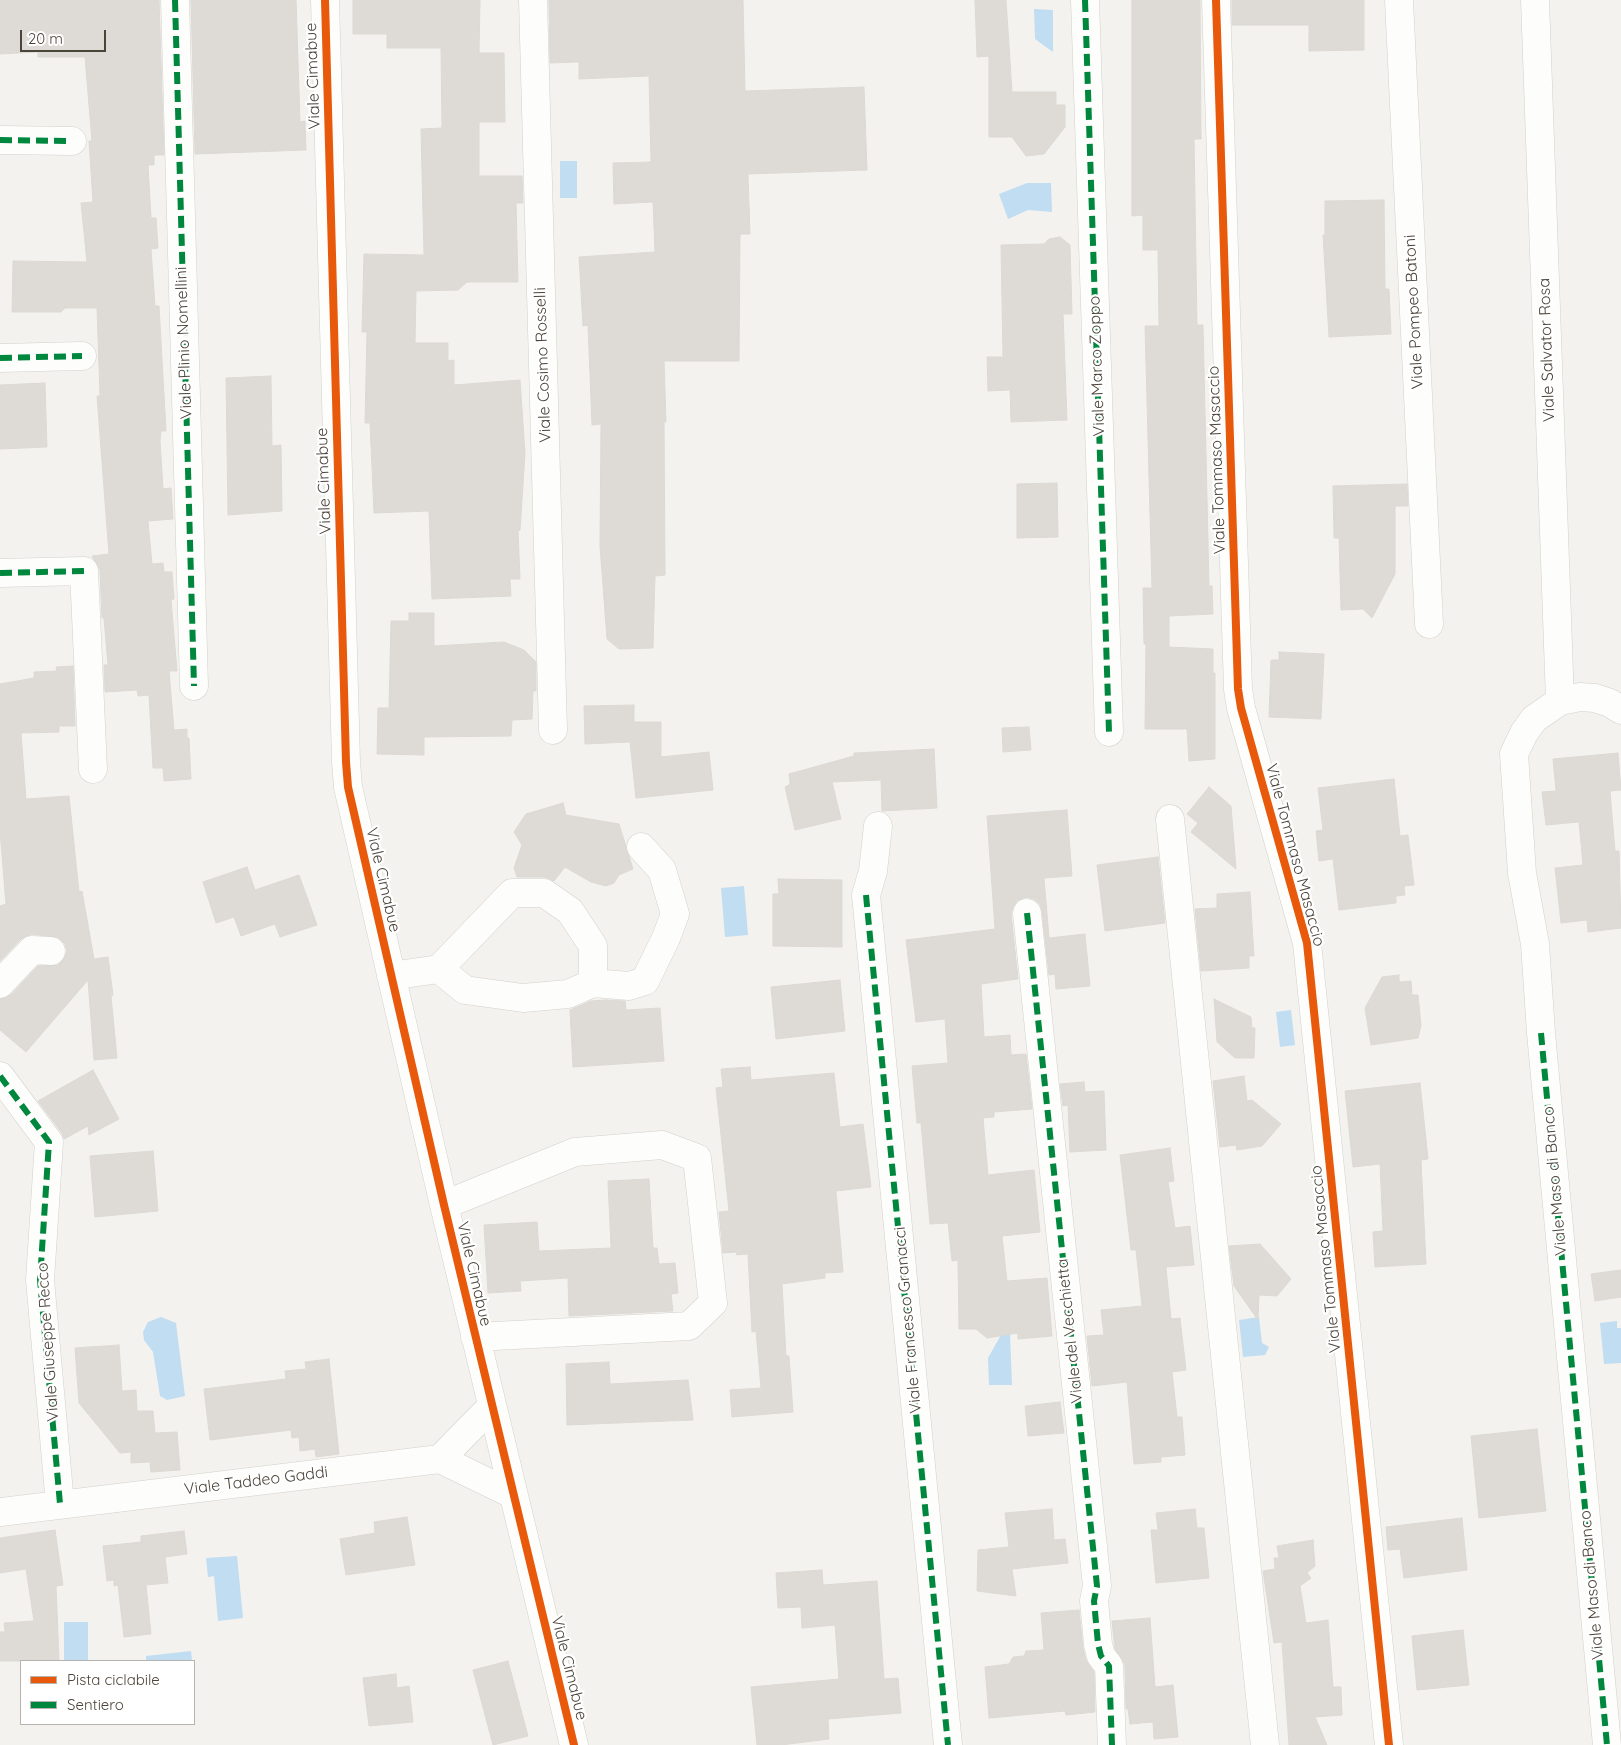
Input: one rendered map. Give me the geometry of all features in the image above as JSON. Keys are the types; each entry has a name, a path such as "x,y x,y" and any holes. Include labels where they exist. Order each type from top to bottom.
{"street":[{"name":"Viale Plinio Nomellini","path":"175,0 194,686"},
{"name":"Viale Cimabue","path":"325,0 348,787 512,1494 574,1745"},
{"name":"Viale Cosimo Rosselli","path":"533,0 554,730"},
{"name":"Viale Marco Zoppo","path":"1085,0 1109,732"},
{"name":"Viale Tommaso Masaccio","path":"1216,0 1238,689 1240,708 1306,942 1389,1745"},
{"name":"Viale Pompeo Batoni","path":"1400,0 1429,624"},
{"name":"Viale Salvator Rosa","path":"1535,0 1560,700"},
{"path":"0,140 72,141"},
{"path":"0,358 82,356"},
{"path":"0,572 84,571 93,769"},
{"name":"Viale Maso di Banco","path":"1607,1745 1542,1043 1535,944 1522,873 1514,754 1524,733 1534,719 1560,700 1580,697 1595,698 1610,703 1621,710"},
{"path":"1170,820 1265,1745"},
{"name":"Viale Francesco Granacci","path":"878,826 873,871 866,895 948,1745"},
{"path":"439,969 465,990 522,998 568,994 593,983 629,986 645,981 666,938 675,914 662,870 641,847"},
{"path":"391,976 439,969 512,893 544,893 570,911 593,946 593,983"},
{"name":"Viale del Vecchietta","path":"1026,913 1097,1586 1094,1601 1098,1644 1101,1656 1109,1666 1112,1745"},
{"path":"0,984 32,950 51,951"},
{"name":"Viale Giuseppe Recco","path":"0,1076 49,1142 40,1280 60,1504"},
{"path":"444,1205 575,1152 662,1144 698,1158 713,1303 689,1326 475,1337"},
{"path":"492,1407 440,1459 512,1494"},
{"name":"Viale Taddeo Gaddi","path":"0,1512 440,1459"}],"water":[{"path":"1034,9 1053,10 1053,52 1035,39"},
{"path":"560,161 577,161 577,198 560,198"},
{"path":"1027,183 1051,183 1052,212 1028,210 1008,219 999,194"},
{"path":"744,886 748,935 725,937 721,888"},
{"path":"1291,1010 1295,1045 1280,1047 1276,1012"},
{"path":"161,1317 176,1323 185,1396 167,1400 160,1396 153,1352 144,1340 143,1332 148,1322"},
{"path":"1259,1317 1262,1343 1269,1347 1265,1355 1243,1357 1239,1320"},
{"path":"1617,1321 1617,1328 1621,1328 1621,1363 1604,1364 1600,1323"},
{"path":"1010,1334 1012,1385 989,1385 988,1358 1001,1335"},
{"path":"237,1556 243,1618 218,1621 214,1576 208,1577 206,1558"},
{"path":"64,1622 88,1622 88,1660 64,1660"},
{"path":"191,1651 192,1660 146,1660 146,1656"}],"building":[{"path":"0,0 159,0 164,155 154,155 154,165 148,165 151,218 156,218 158,248 151,249 155,306 159,306 166,431 161,431 160,441 163,489 171,488 173,519 148,521 152,564 163,563 164,572 172,572 174,599 171,600 177,671 169,671 174,730 187,729 191,779 164,781 163,768 153,768 149,695 138,696 137,690 105,692 104,665 108,665 104,618 102,618 100,570 92,556 109,554 97,396 100,396 97,308 65,308 61,312 12,312 13,261 87,262 81,203 93,202 89,141 92,141 85,57 38,57 38,52 0,54"},
{"path":"191,0 296,0 300,122 305,121 306,150 195,154"},
{"path":"353,0 480,0 479,53 504,53 505,122 479,122 479,176 522,176 523,203 516,203 518,282 467,282 458,290 416,291 415,343 448,343 448,361 454,360 454,385 520,380 525,453 520,530 518,531 520,579 510,579 511,596 432,599 429,511 374,513 370,423 365,423 367,332 362,332 364,254 424,255 421,129 442,128 441,48 387,48 387,34 353,34"},
{"path":"549,0 743,0 745,91 864,87 867,170 748,174 750,234 740,234 739,361 664,361 666,422 664,422 665,575 655,576 653,648 619,649 607,639 600,546 601,424 592,425 588,325 583,326 579,257 655,252 653,202 614,204 613,163 651,162 649,76 579,79 579,62 550,63"},
{"path":"975,0 1006,0 1012,92 1056,92 1056,105 1065,105 1065,127 1044,154 1026,156 1012,137 989,137 989,56 977,57"},
{"path":"1132,0 1200,0 1201,139 1194,139 1197,325 1203,325 1209,586 1212,586 1213,614 1169,616 1169,647 1213,649 1213,673 1215,673 1215,759 1189,761 1187,729 1145,729 1146,644 1144,644 1143,588 1152,588 1145,326 1159,326 1158,250 1143,250 1143,215 1132,216"},
{"path":"1232,0 1364,0 1364,50 1309,51 1309,25 1232,25"},
{"path":"1384,200 1385,289 1389,289 1391,334 1329,337 1323,235 1325,235 1325,201"},
{"path":"1060,237 1070,245 1072,314 1063,314 1067,420 1011,422 1010,390 988,391 987,357 1003,357 1001,245 1044,244 1049,239"},
{"path":"271,376 272,446 281,445 282,511 228,515 226,378"},
{"path":"45,383 47,447 0,449 0,385"},
{"path":"1057,483 1058,537 1017,538 1017,484"},
{"path":"1407,484 1408,506 1395,506 1395,574 1372,618 1363,609 1341,610 1339,538 1334,538 1333,486"},
{"path":"409,613 434,613 434,646 504,642 524,650 536,662 536,691 533,691 532,719 512,720 511,736 424,737 424,755 377,754 378,708 389,708 391,621 409,621"},
{"path":"1279,652 1324,654 1321,719 1269,717 1271,660 1279,660"},
{"path":"73,666 75,726 59,726 59,732 21,733 26,799 69,796 79,892 82,891 94,959 108,957 113,995 111,996 117,1058 94,1060 88,980 26,1052 0,1030 0,999 11,995 38,966 58,965 64,959 67,951 65,944 59,938 32,934 21,939 0,961 0,906 6,904 0,831 0,684 34,678 34,672 57,671 56,667"},
{"path":"634,705 634,722 661,722 661,757 709,752 713,790 636,798 630,742 585,744 584,706"},
{"path":"1029,727 1031,750 1003,752 1002,728"},
{"path":"934,749 937,808 882,811 881,780 832,782 841,819 795,830 785,787 792,783 790,784 789,774 854,756 854,753"},
{"path":"1618,753 1621,790 1610,791 1615,851 1619,851 1621,928 1588,932 1587,920 1561,923 1555,868 1583,865 1579,822 1546,825 1542,792 1556,791 1553,759"},
{"path":"1394,779 1400,836 1408,835 1414,885 1404,886 1405,895 1396,896 1396,903 1339,910 1333,859 1319,861 1316,831 1323,830 1318,788"},
{"path":"1209,787 1231,806 1236,869 1191,832 1198,823 1187,814"},
{"path":"563,803 566,815 619,824 633,869 619,875 614,883 606,886 591,882 565,867 554,881 544,877 517,877 514,868 522,845 514,832 526,814"},
{"path":"1067,810 1072,876 1044,878 1049,938 1085,934 1090,986 1056,989 1055,974 1049,975 1040,904 1034,899 1026,897 1017,901 1011,914 1018,979 981,984 984,1037 1010,1035 1011,1055 1026,1054 1032,1109 994,1112 994,1117 983,1118 988,1175 1034,1170 1040,1232 1002,1236 1007,1281 1047,1278 1052,1336 1018,1339 1018,1333 987,1338 976,1329 959,1329 958,1260 952,1261 948,1223 930,1224 921,1123 917,1123 912,1066 948,1063 945,1019 916,1022 906,940 995,929 987,816"},
{"path":"1158,857 1165,923 1105,931 1097,865"},
{"path":"247,867 255,890 299,875 317,925 280,937 275,924 241,936 234,917 216,923 203,882"},
{"path":"778,879 842,880 842,947 773,946 773,894 779,894"},
{"path":"1250,892 1254,956 1249,956 1249,968 1201,971 1195,909 1217,908 1217,894"},
{"path":"1399,975 1399,982 1411,981 1412,995 1418,995 1421,1025 1418,1038 1371,1045 1365,1008 1382,977"},
{"path":"840,980 845,1031 776,1039 771,987"},
{"path":"1214,999 1251,1017 1252,1028 1255,1028 1254,1058 1235,1058 1217,1042"},
{"path":"591,1001 625,1001 626,1010 660,1008 664,1061 573,1067 570,1010"},
{"path":"750,1067 751,1080 834,1073 840,1127 863,1124 871,1187 836,1191 843,1272 825,1273 825,1278 782,1284 786,1356 789,1356 793,1412 732,1417 730,1390 761,1388 756,1331 752,1332 748,1254 737,1255 736,1252 723,1253 719,1212 729,1211 716,1088 723,1087 721,1069"},
{"path":"93,1070 119,1119 89,1135 88,1126 64,1139 62,1133 38,1101"},
{"path":"1244,1076 1247,1101 1252,1100 1281,1124 1262,1146 1237,1150 1236,1145 1220,1147 1213,1081"},
{"path":"1084,1082 1085,1092 1104,1091 1106,1150 1070,1152 1068,1105 1063,1106 1060,1084"},
{"path":"1420,1083 1428,1159 1421,1160 1426,1264 1375,1267 1373,1232 1383,1231 1380,1164 1353,1167 1345,1091"},
{"path":"1170,1148 1174,1181 1168,1182 1175,1228 1190,1226 1194,1265 1166,1267 1171,1319 1180,1318 1186,1370 1172,1372 1177,1417 1182,1417 1185,1455 1161,1457 1161,1462 1134,1464 1127,1382 1092,1386 1087,1336 1104,1335 1101,1310 1142,1306 1136,1250 1131,1250 1120,1155"},
{"path":"153,1151 158,1211 95,1217 90,1156"},
{"path":"649,1179 653,1248 657,1248 659,1264 675,1263 678,1293 671,1294 673,1311 569,1316 568,1278 520,1281 521,1291 488,1293 484,1225 537,1222 539,1251 611,1248 608,1181"},
{"path":"1260,1244 1291,1279 1277,1296 1259,1295 1258,1320 1234,1286 1229,1246"},
{"path":"1621,1270 1621,1297 1595,1301 1591,1274"},
{"path":"119,1345 122,1391 136,1390 137,1411 153,1411 155,1433 177,1432 180,1470 151,1472 150,1462 131,1463 131,1452 120,1453 79,1403 75,1348"},
{"path":"329,1359 339,1454 316,1457 315,1449 300,1451 299,1437 292,1438 291,1430 210,1440 204,1389 286,1379 285,1371 306,1369 305,1362"},
{"path":"609,1362 610,1384 688,1380 693,1420 567,1425 566,1364"},
{"path":"1060,1402 1064,1433 1028,1436 1025,1406"},
{"path":"1537,1429 1546,1511 1479,1518 1471,1436"},
{"path":"1052,1509 1054,1540 1065,1539 1068,1563 1012,1569 1016,1596 977,1591 978,1550 1009,1547 1005,1513"},
{"path":"1195,1509 1197,1528 1204,1528 1209,1578 1156,1583 1151,1530 1158,1530 1156,1513"},
{"path":"407,1517 415,1565 346,1575 340,1539 375,1533 374,1522"},
{"path":"1462,1518 1467,1570 1404,1578 1400,1549 1388,1550 1386,1527"},
{"path":"55,1530 63,1585 56,1586 59,1660 0,1661 0,1632 5,1632 4,1623 34,1621 26,1569 0,1573 0,1538"},
{"path":"184,1531 187,1554 165,1557 168,1583 146,1585 151,1634 124,1637 118,1585 114,1586 114,1580 107,1581 103,1546 141,1542 141,1536"},
{"path":"1313,1540 1315,1566 1307,1573 1311,1578 1300,1586 1306,1623 1328,1620 1333,1687 1341,1687 1342,1715 1315,1717 1327,1745 1289,1745 1282,1642 1274,1643 1263,1571 1275,1569 1274,1558 1279,1558 1277,1546"},
{"path":"822,1570 823,1585 877,1581 884,1679 898,1678 901,1713 828,1719 829,1739 781,1745 757,1745 751,1687 839,1679 835,1625 802,1628 801,1607 778,1608 776,1573"},
{"path":"1079,1610 1083,1648 1086,1660 1094,1672 1095,1712 1066,1715 1065,1711 989,1718 985,1667 1009,1664 1013,1657 1024,1656 1026,1651 1044,1650 1041,1613"},
{"path":"1150,1618 1155,1687 1173,1685 1178,1737 1154,1739 1153,1722 1130,1724 1128,1709 1126,1709 1125,1665 1115,1649 1112,1621"},
{"path":"1463,1630 1469,1685 1417,1690 1412,1636"},
{"path":"508,1661 528,1736 493,1745 473,1670"},
{"path":"396,1674 397,1688 409,1686 413,1722 369,1726 363,1678"}],"marked path":[{"path":"175,0 194,686"},
{"path":"1085,0 1109,732"},
{"path":"0,140 72,141"},
{"path":"0,358 82,356"},
{"path":"0,573 84,571"},
{"path":"866,895 948,1745"},
{"path":"1027,913 1097,1586 1094,1601 1098,1644 1101,1656 1109,1666 1112,1745"},
{"path":"1541,1033 1607,1745"},
{"path":"0,1076 49,1142 40,1280 60,1504"}],"cycle path":[{"path":"325,0 348,787 444,1205 574,1745"},
{"path":"1216,0 1238,689 1241,708 1307,943 1389,1745"}]}
